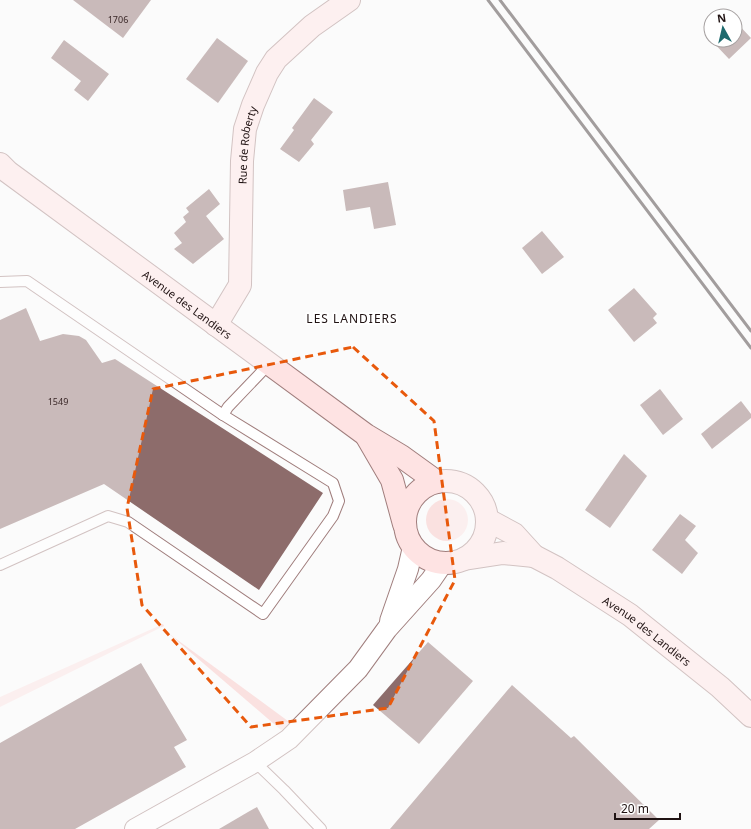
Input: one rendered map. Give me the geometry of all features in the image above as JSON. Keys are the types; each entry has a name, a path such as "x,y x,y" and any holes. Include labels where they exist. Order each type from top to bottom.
{"main road":[{"name":"Rue de Roberty","path":"216,325 240,285 242,161 245,129 253,105 276,59 312,26 349,0"},
{"name":"Avenue des Landiers","path":"3,168 366,435 401,456 437,482"},
{"name":"Avenue des Landiers","path":"366,435 392,480 410,540"},
{"path":"437,482 449,482 462,484 472,490 486,509 488,520 483,542 474,551 464,559 442,564 430,560 417,552 410,540 406,510 411,500 426,485 437,482"},
{"name":"Avenue des Landiers","path":"488,520 514,534 534,556 557,568 630,615 710,678 751,716"},
{"name":"Avenue des Landiers","path":"464,559 503,553 534,556"}],"street":[{"path":"387,629 408,569 410,540"},
{"path":"135,829 255,762 289,739 358,669 387,629 431,580 442,564"}],"lane":[{"path":"0,282 27,281 223,414 333,483 339,501 332,516 263,614 128,522 108,516 0,565"},
{"path":"223,414 269,364"},
{"path":"255,762 321,829"}],"highlighted area":[{"path":"353,347 434,421 455,580 388,708 251,727 142,605 127,508 153,389"}],"shaded area":[{"path":"447,499 462,505 468,520 462,535 447,541 432,535 426,520 432,505"},
{"path":"163,624 164,626 0,707 0,697"},
{"path":"168,633 292,724 281,730"}],"building":[{"path":"73,0 151,0 123,38"},
{"path":"743,30 751,38 743,46"},
{"path":"217,38 248,61 218,103 186,79"},
{"path":"64,40 109,74 88,101 74,90 81,81 51,58"},
{"path":"719,48 741,48 729,59"},
{"path":"314,98 333,112 311,140 314,144 299,162 280,149 294,130 292,128"},
{"path":"388,182 396,225 374,229 370,207 346,211 343,190"},
{"path":"209,189 220,204 206,216 224,239 193,264 174,249 182,243 174,233 186,222 183,217 189,212 186,208"},
{"path":"542,231 564,257 542,274 522,248"},
{"path":"634,288 657,314 653,318 657,323 634,342 608,310"},
{"path":"26,308 40,341 63,334 79,336 86,340 102,363 115,359 323,493 259,590 104,484 0,529 0,320"},
{"path":"660,389 683,419 663,435 640,405"},
{"path":"741,401 751,414 751,418 712,449 701,434"},
{"path":"624,454 647,476 610,528 585,510"},
{"path":"680,514 696,526 685,540 698,553 682,574 652,550"},
{"path":"428,642 473,681 419,744 373,705"},
{"path":"141,663 187,740 174,747 186,767 75,829 0,829 0,743"},
{"path":"512,685 571,738 574,736 659,820 649,829 390,829"},
{"path":"257,807 269,829 219,829 248,812"}],"railway":[{"path":"488,0 751,348"},
{"path":"500,0 751,331"}],"district":[{"name":"LES LANDIERS","path":"352,318"}]}
